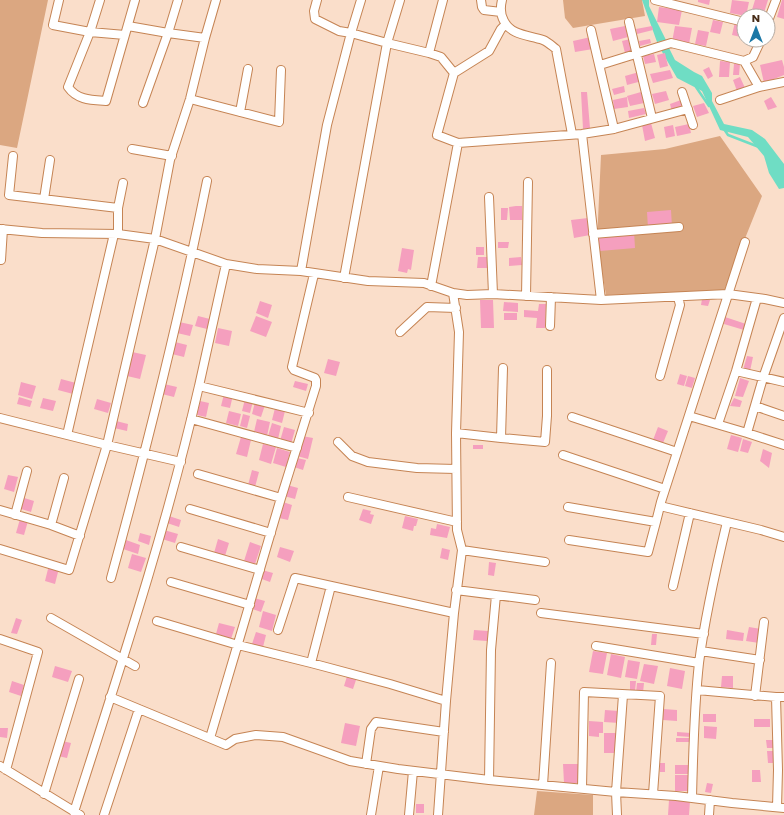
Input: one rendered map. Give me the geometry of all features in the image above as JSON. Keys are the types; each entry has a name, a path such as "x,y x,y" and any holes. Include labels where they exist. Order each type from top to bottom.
{"street":[{"path":"59,0 53,25 90,32 125,35"},
{"path":"100,0 90,32 68,87 72,94 79,97 90,100 106,101 135,0"},
{"path":"143,103 178,0"},
{"path":"0,549 69,570 106,445 155,239 172,156 190,99 216,0"},
{"path":"317,0 314,11 315,19 339,31 441,57 454,73"},
{"path":"301,271 327,125 361,0"},
{"path":"344,278 387,43 400,0"},
{"path":"429,53 443,0"},
{"path":"481,0 484,10 500,12"},
{"path":"502,0 500,12 506,24 512,30 542,40 556,49 572,134"},
{"path":"655,0 736,20"},
{"path":"629,22 652,118"},
{"path":"506,24 501,29 489,51 454,73 437,135 458,143 582,134 614,129 688,109"},
{"path":"128,26 205,38"},
{"path":"591,30 614,129"},
{"path":"600,65 666,44 744,60 753,57 757,48"},
{"path":"744,60 759,87"},
{"path":"240,112 248,69"},
{"path":"190,99 279,122 281,70"},
{"path":"720,100 759,87 784,82"},
{"path":"682,92 692,125"},
{"path":"582,134 601,300"},
{"path":"431,286 458,143"},
{"path":"132,149 172,156"},
{"path":"13,156 10,195 118,208"},
{"path":"44,199 50,160"},
{"path":"111,578 145,454 207,181"},
{"path":"526,296 528,182"},
{"path":"67,435 116,234 118,208 123,183"},
{"path":"489,196 493,294"},
{"path":"593,234 680,227"},
{"path":"1,260 2,229 42,233 116,234 155,239 226,264 257,269 301,271 368,281 424,283 454,293 467,295 493,294 601,300 728,294 784,303"},
{"path":"569,540 648,552 665,489 745,242"},
{"path":"0,638 38,652 3,768 77,813 110,697 123,659 181,462 226,264"},
{"path":"210,738 281,498 309,413 316,386 316,380 313,377 294,370 292,366 314,274"},
{"path":"438,815 456,590 462,550 457,530 456,433 459,332 454,293"},
{"path":"660,376 680,305 678,296"},
{"path":"550,326 551,297"},
{"path":"718,424 736,370 757,298"},
{"path":"400,332 428,307 456,308"},
{"path":"747,433 763,378 784,318"},
{"path":"501,438 503,368"},
{"path":"456,433 545,442 547,416 547,370"},
{"path":"736,370 763,378 784,382"},
{"path":"199,386 309,413"},
{"path":"755,406 784,416"},
{"path":"689,416 784,445"},
{"path":"572,417 677,452"},
{"path":"0,418 181,462"},
{"path":"191,419 298,448"},
{"path":"338,442 352,456 368,462 417,468 456,469"},
{"path":"564,455 665,489"},
{"path":"15,515 27,470"},
{"path":"198,474 281,498"},
{"path":"51,525 64,478"},
{"path":"348,496 457,522"},
{"path":"660,506 762,530 784,538"},
{"path":"568,507 656,522"},
{"path":"190,509 271,533"},
{"path":"0,510 51,525 80,536"},
{"path":"673,586 690,513"},
{"path":"692,798 697,690 701,652 726,522"},
{"path":"181,547 260,570"},
{"path":"462,550 545,562"},
{"path":"278,630 295,578 454,613"},
{"path":"171,582 250,605"},
{"path":"311,663 332,586"},
{"path":"456,590 535,600"},
{"path":"489,780 491,650 496,595"},
{"path":"540,613 704,634"},
{"path":"51,618 135,666"},
{"path":"157,621 238,645 390,684 446,701"},
{"path":"756,696 764,622"},
{"path":"596,646 700,663"},
{"path":"701,652 760,660"},
{"path":"543,785 551,663"},
{"path":"44,794 79,679"},
{"path":"110,697 226,744 235,739 256,735 283,737 350,761 413,771 489,780 781,807 778,763 780,697 697,690"},
{"path":"582,788 584,692 660,696 653,794"},
{"path":"617,815 616,792 623,695"},
{"path":"104,815 139,709"},
{"path":"366,764 372,729 376,722 444,732"},
{"path":"371,815 379,766"},
{"path":"409,815 413,771"},
{"path":"708,815 710,800"}],"shaded area":[{"path":"0,0 48,0 17,148 0,145"},
{"path":"563,0 642,0 645,16 573,28 565,18"},
{"path":"720,136 762,196 724,291 606,295 597,241 601,155 665,149"},
{"path":"537,791 593,795 593,815 534,815"}],"water":[{"path":"642,0 649,0 649,6 666,40 657,42"},
{"path":"669,48 675,60 702,76 712,93 712,101 724,124 752,130 765,139 784,164 784,188 779,189 769,173 764,156 748,137 720,130 702,91 677,78 661,50"}],"building":[{"path":"698,0 710,0 709,5 698,2"},
{"path":"732,0 749,2 748,8 736,8 736,14 730,13"},
{"path":"755,0 768,0 766,8 753,8"},
{"path":"782,0 784,0 784,19 777,17"},
{"path":"659,7 682,10 679,25 657,22"},
{"path":"713,20 723,22 720,34 710,32"},
{"path":"735,22 736,36 732,35"},
{"path":"625,26 628,37 613,41 610,29"},
{"path":"652,26 653,30 637,34 636,29"},
{"path":"675,26 692,28 689,44 672,42"},
{"path":"698,30 709,32 706,46 695,44"},
{"path":"591,37 593,49 575,52 573,41"},
{"path":"630,39 633,51 625,53 622,41"},
{"path":"650,39 651,43 640,46 639,41"},
{"path":"665,53 668,66 660,68 657,55"},
{"path":"654,54 656,62 645,64 643,56"},
{"path":"782,60 784,75 764,83 760,65"},
{"path":"720,61 730,62 729,77 719,77"},
{"path":"734,64 740,64 739,75 733,75"},
{"path":"709,67 713,76 708,79 703,70"},
{"path":"670,70 673,78 653,83 650,74"},
{"path":"639,72 642,81 627,85 625,76"},
{"path":"740,77 745,88 737,91 733,80"},
{"path":"624,86 625,92 614,95 612,89"},
{"path":"666,91 669,100 655,104 652,94"},
{"path":"581,92 587,92 590,128 583,129"},
{"path":"641,92 644,103 630,106 627,96"},
{"path":"627,97 628,107 614,109 613,100"},
{"path":"771,97 777,107 768,110 764,101"},
{"path":"681,100 684,109 672,112 670,104"},
{"path":"704,103 709,113 697,117 693,106"},
{"path":"644,108 646,114 629,118 628,111"},
{"path":"651,123 655,138 645,141 642,125"},
{"path":"689,124 691,133 677,136 675,127"},
{"path":"673,125 675,136 666,138 664,127"},
{"path":"522,206 522,220 510,220 509,207"},
{"path":"501,208 508,208 507,220 501,220"},
{"path":"671,210 672,227 648,228 647,212"},
{"path":"588,218 590,235 574,238 571,220"},
{"path":"634,231 635,248 600,251 598,234"},
{"path":"498,242 509,242 508,248 498,248"},
{"path":"476,247 484,247 484,255 476,255"},
{"path":"402,248 414,250 411,270 408,269 407,273 398,271"},
{"path":"478,257 491,257 491,268 477,268"},
{"path":"521,257 522,265 509,266 509,258"},
{"path":"702,299 710,300 708,306 701,305"},
{"path":"480,300 493,300 494,328 481,328"},
{"path":"260,301 272,305 268,318 256,313"},
{"path":"504,302 518,303 518,312 503,311"},
{"path":"539,304 546,304 545,328 536,328 537,318 524,317 524,310 538,311"},
{"path":"504,313 517,313 517,320 504,320"},
{"path":"198,316 210,319 207,329 195,326"},
{"path":"256,316 272,322 266,337 250,331"},
{"path":"725,317 746,324 744,330 724,324"},
{"path":"179,322 193,325 190,336 177,333"},
{"path":"218,328 232,331 229,346 215,343"},
{"path":"175,342 187,345 184,357 172,354"},
{"path":"132,352 146,355 140,379 127,376"},
{"path":"747,356 753,357 750,371 743,370"},
{"path":"328,359 340,362 336,376 324,373"},
{"path":"680,374 687,376 684,386 677,384"},
{"path":"688,376 695,378 692,388 685,386"},
{"path":"740,378 749,381 743,397 735,396"},
{"path":"61,379 76,383 73,394 58,390"},
{"path":"295,381 308,384 306,391 293,387"},
{"path":"21,382 36,386 32,399 18,395"},
{"path":"164,384 177,387 174,397 162,394"},
{"path":"224,394 233,395 230,408 221,406"},
{"path":"19,397 32,401 30,407 17,404"},
{"path":"43,398 56,401 53,411 40,408"},
{"path":"734,398 742,401 740,407 730,406"},
{"path":"97,399 111,403 108,413 94,409"},
{"path":"245,399 253,401 250,413 242,411"},
{"path":"200,401 209,403 206,417 197,415"},
{"path":"255,402 265,405 261,417 252,414"},
{"path":"275,408 285,411 282,423 272,420"},
{"path":"229,411 241,414 238,426 226,423"},
{"path":"243,414 250,416 247,428 240,426"},
{"path":"257,419 270,422 267,436 254,432"},
{"path":"116,421 128,424 127,431 114,428"},
{"path":"272,423 281,426 278,439 268,436"},
{"path":"284,427 295,430 291,444 280,441"},
{"path":"658,427 668,431 663,443 653,440"},
{"path":"731,435 742,438 738,452 727,449"},
{"path":"302,436 313,438 308,459 297,456"},
{"path":"241,437 251,440 247,457 236,454"},
{"path":"743,439 752,442 748,453 740,451"},
{"path":"263,444 276,447 271,464 259,460"},
{"path":"473,445 483,445 483,449 473,449"},
{"path":"277,448 290,452 286,467 273,463"},
{"path":"763,449 772,453 769,468 760,461"},
{"path":"297,458 306,460 303,470 294,467"},
{"path":"252,470 259,472 255,487 248,485"},
{"path":"8,475 18,477 14,492 4,489"},
{"path":"287,485 298,488 295,499 284,496"},
{"path":"21,497 34,501 31,512 18,508"},
{"path":"283,502 292,505 288,520 279,518"},
{"path":"363,509 371,511 370,514 374,515 371,524 359,520"},
{"path":"169,516 181,520 179,527 167,523"},
{"path":"405,516 418,519 413,531 402,528"},
{"path":"20,519 28,521 24,535 16,533"},
{"path":"437,524 450,527 447,538 430,535 431,528 436,529"},
{"path":"164,530 178,534 175,543 162,539"},
{"path":"140,533 151,536 149,545 138,541"},
{"path":"218,539 229,543 225,556 214,553"},
{"path":"126,540 140,545 138,554 123,549"},
{"path":"250,542 261,546 255,564 244,561"},
{"path":"280,547 294,551 290,562 277,557"},
{"path":"442,548 450,550 448,560 440,558"},
{"path":"132,554 146,558 141,572 128,568"},
{"path":"489,562 496,563 494,576 488,575"},
{"path":"49,565 59,568 55,584 45,581"},
{"path":"262,570 273,573 270,582 259,578"},
{"path":"254,598 265,601 261,612 250,608"},
{"path":"263,611 276,615 272,631 259,627"},
{"path":"16,618 22,620 17,634 11,633"},
{"path":"219,623 235,627 231,639 216,634"},
{"path":"749,627 761,629 759,643 746,641"},
{"path":"474,630 488,631 487,641 473,640"},
{"path":"727,630 744,633 743,641 726,639"},
{"path":"256,632 266,635 263,647 252,644"},
{"path":"652,634 657,634 656,645 651,645"},
{"path":"593,651 607,653 603,674 589,672"},
{"path":"611,654 625,657 621,678 607,675"},
{"path":"628,660 640,662 637,679 625,677"},
{"path":"644,664 658,666 654,684 640,681"},
{"path":"55,666 72,671 68,682 52,677"},
{"path":"670,668 685,671 682,689 667,686"},
{"path":"348,673 357,677 353,689 344,686"},
{"path":"722,676 733,676 733,688 721,687"},
{"path":"12,681 24,685 21,696 9,692"},
{"path":"630,681 636,681 635,691 630,691"},
{"path":"637,683 644,683 643,693 636,693"},
{"path":"663,709 677,710 677,721 663,720"},
{"path":"605,710 619,711 619,723 604,722"},
{"path":"703,714 716,714 716,722 703,722"},
{"path":"754,719 770,719 770,727 754,727"},
{"path":"589,721 603,722 603,733 599,733 599,737 589,736"},
{"path":"345,723 360,726 356,746 341,743"},
{"path":"704,726 717,727 716,739 704,738"},
{"path":"0,728 8,728 7,738 0,737"},
{"path":"677,732 691,733 691,737 677,736"},
{"path":"604,733 617,733 617,753 604,753"},
{"path":"676,738 690,738 690,742 676,742"},
{"path":"766,740 776,740 776,748 767,748"},
{"path":"62,741 71,743 67,758 58,756"},
{"path":"767,751 776,751 777,763 768,763"},
{"path":"660,763 665,763 665,772 660,772"},
{"path":"563,764 579,764 579,783 564,783"},
{"path":"675,765 689,765 689,774 675,774"},
{"path":"752,770 760,770 761,782 752,782"},
{"path":"675,775 689,775 689,791 675,791"},
{"path":"707,783 713,784 711,793 705,792"},
{"path":"669,800 690,801 689,815 668,815"},
{"path":"416,804 424,804 424,813 416,813"}],"waterway":[{"path":"696,87 709,106"},
{"path":"724,129 728,135 759,147"}]}
